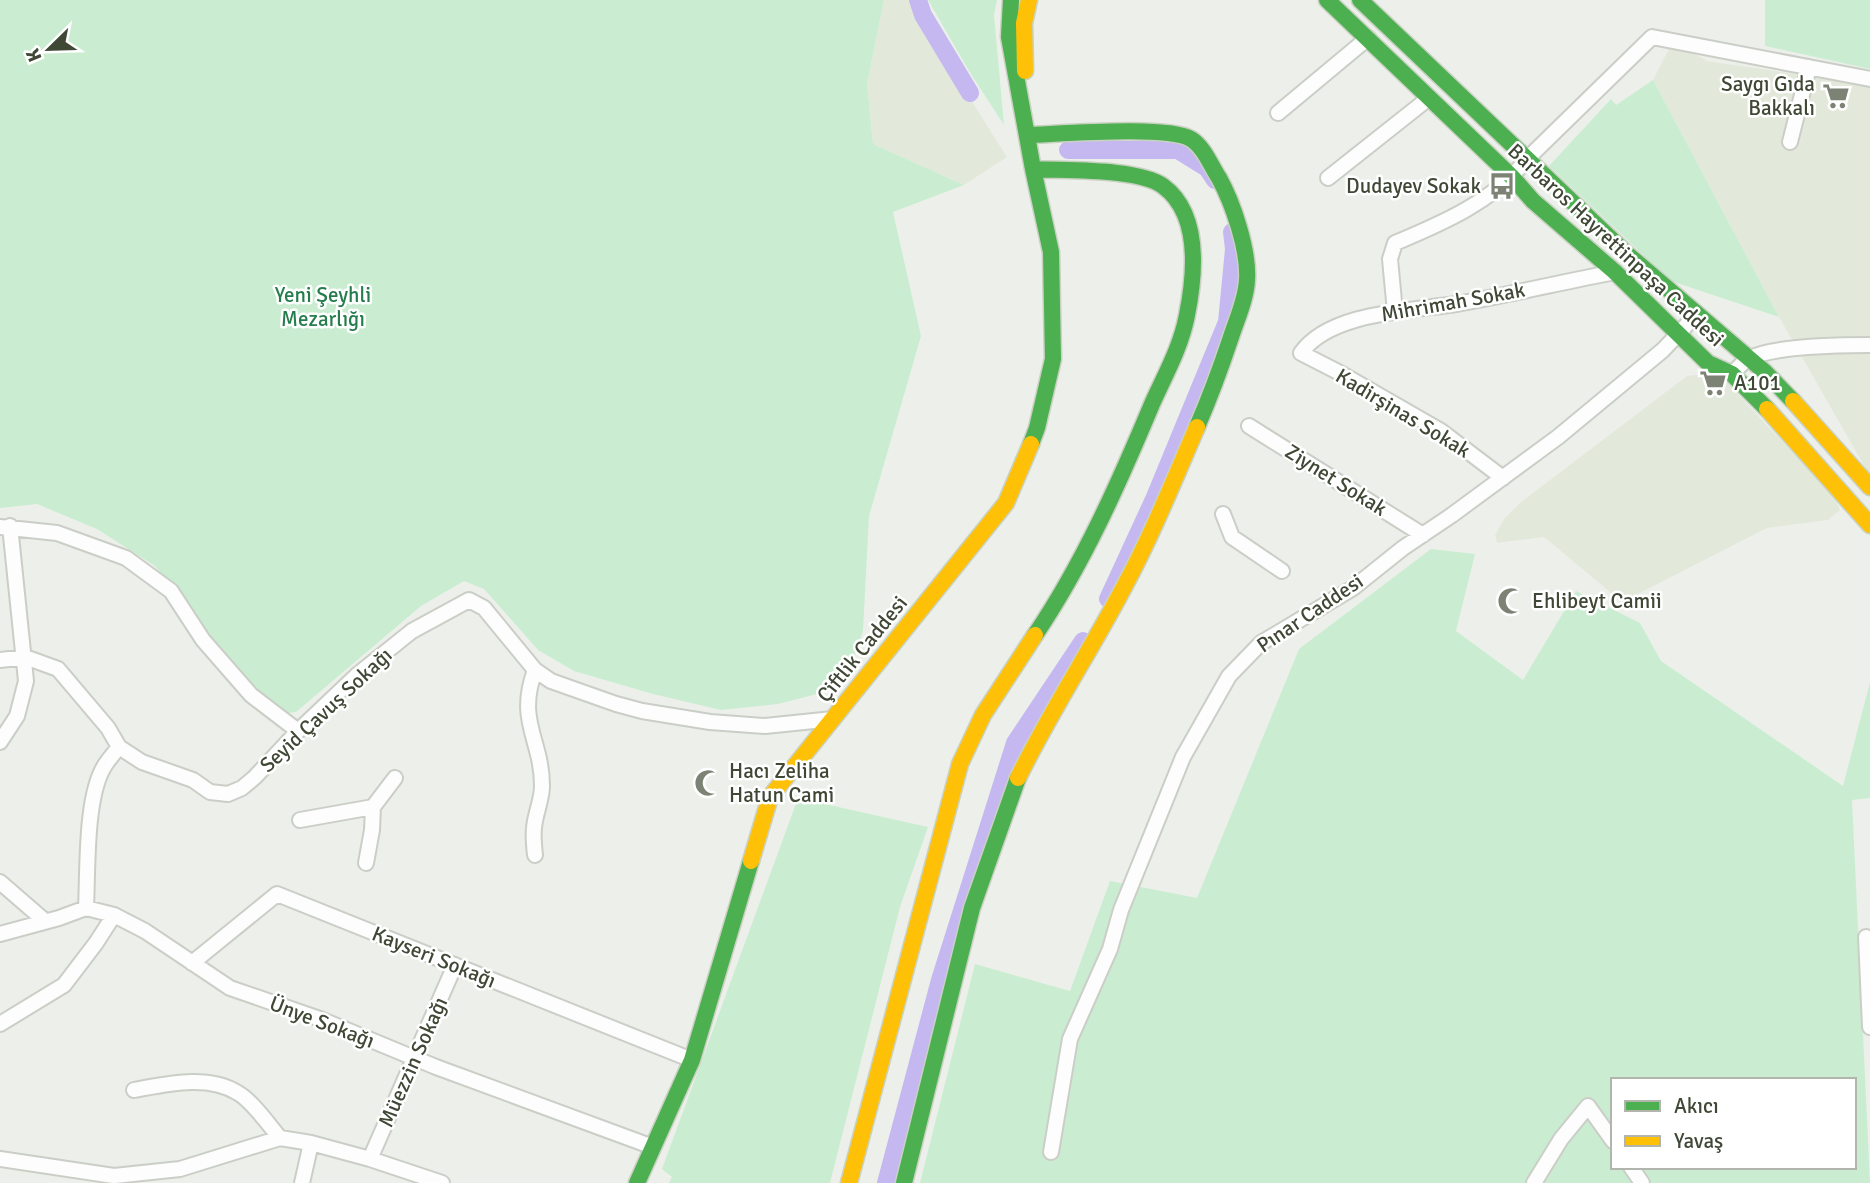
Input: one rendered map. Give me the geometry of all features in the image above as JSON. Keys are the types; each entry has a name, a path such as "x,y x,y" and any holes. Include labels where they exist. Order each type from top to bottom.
{"street":[{"name":"Çiftlik Caddesi","path":"637,1183 692,1060 770,797 1006,503 1037,428 1053,359 1051,252 1009,37 1011,0"},
{"name":"Çiftlik Caddesi","path":"1027,135 1024,23 1029,0"},
{"name":"Barbaros Hayrettinpaşa Caddesi","path":"1327,0 1512,177 1533,201 1615,272 1708,363 1732,374 1780,422 1870,525"},
{"name":"Barbaros Hayrettinpaşa Caddesi","path":"1360,0 1626,253 1749,358 1816,424 1870,488"},
{"path":"1278,113 1368,37"},
{"path":"1395,312 1390,258 1395,243 1440,225 1479,202 1512,177 1527,159 1652,37 1870,79"},
{"path":"1790,142 1808,67"},
{"path":"1328,178 1429,98"},
{"path":"904,1183 972,908 1017,779 1041,730 1124,588 1148,540 1213,391 1239,315 1247,280 1240,230 1225,189 1200,146 1191,139 1177,134 1156,132 1027,135"},
{"path":"849,1183 960,764 969,739 987,706 1038,633 1072,576 1141,430 1182,334 1187,314 1192,268 1191,236 1180,204 1163,186 1144,177 1033,169"},
{"name":"Mihrimah Sokak","path":"1301,353 1309,341 1361,318 1456,304 1615,272"},
{"name":"Pınar Caddesi","path":"1051,1152 1070,1039 1110,948 1121,910 1183,757 1229,676 1261,643 1353,588 1547,446 1613,394 1696,315"},
{"path":"1732,374 1749,358 1797,348 1870,345"},
{"name":"Kadirşinas Sokak","path":"1301,353 1432,425 1503,478"},
{"name":"Ziynet Sokak","path":"1250,426 1423,535"},
{"path":"1223,514 1232,537 1282,571"},
{"path":"0,743 17,716 26,681 25,657 5,527 57,533 126,558 171,591 203,640 251,695 298,731"},
{"name":"Seyid Çavuş Sokağı","path":"119,747 142,762 181,775 211,792 228,794 242,788 255,777 298,731 357,675 412,631 469,600 484,608 535,670 551,681 616,704 710,722 765,726 833,719"},
{"path":"0,660 25,657 58,669 108,728 119,747 104,765 90,811 86,908 0,934"},
{"path":"535,670 527,701 527,715 541,766 542,788 533,827 535,855"},
{"path":"366,863 373,807 395,778"},
{"path":"300,820 373,807"},
{"path":"0,882 45,921"},
{"name":"Kayseri Sokağı","path":"192,963 277,894 692,1060"},
{"name":"Ünye Sokağı","path":"86,908 114,915 145,931 230,988 653,1147"},
{"path":"0,1024 64,985 114,915"},
{"path":"1866,937 1870,1027"},
{"name":"Müezzin Sokağı","path":"370,1159 455,965"},
{"path":"134,1090 176,1082 215,1084 239,1093 280,1138"},
{"path":"1534,1183 1561,1139 1588,1106 1611,1138"},
{"path":"0,1159 116,1179 180,1169 280,1138 311,1143 370,1159 442,1183"},
{"path":"302,1183 311,1143"}],"shaded area":[{"path":"884,0 911,0 914,10 1007,157 964,185 873,144 867,84"},
{"path":"1673,41 1707,61 1870,85 1870,476 1779,317 1653,80"},
{"path":"1703,374 1726,382 1833,495 1840,510 1828,520 1767,528 1622,602 1544,537 1497,543 1495,535 1504,519 1521,502 1687,376"}],"green space":[{"name":"Yeni Şeyhli Mezarlığı","path":"0,0 884,0 867,84 873,144 964,185 893,212 921,336 869,516 863,631 855,655 845,673 833,685 817,694 778,704 721,710 653,694 574,671 538,650 484,589 464,581 421,606 296,712 280,714 218,655 179,595 155,566 97,529 37,504 0,508"},
{"path":"928,0 997,0 994,15 1004,125 969,71"},
{"path":"1765,0 1870,0 1870,69 1765,46"},
{"path":"1653,80 1779,317 1671,281 1549,166 1611,99 1616,105"},
{"path":"1431,549 1475,554 1456,631 1523,680 1576,591 1640,623 1661,661 1843,786 1870,682 1870,798 1852,800 1870,1183 920,1183 975,964 1070,991 1110,881 1197,898 1299,649"},
{"path":"798,798 928,827 900,907 830,1183 669,1183 672,1177 662,1169"}],"waterway":[{"path":"918,0 923,15 970,93"},
{"path":"1068,150 1178,150 1207,168 1215,180"},
{"path":"1108,599 1155,497 1227,322 1234,249 1232,232"},
{"path":"886,1183 940,980 1015,743 1083,641"}],"traffic: fast":[{"path":"1011,0 1009,37 1051,252 1053,359 1031,444"},
{"path":"1327,0 1512,177 1533,201 1615,272 1708,363 1732,374 1767,409"},
{"path":"1360,0 1626,253 1765,372 1793,401"},
{"path":"1027,135 1161,132 1191,139 1207,157 1235,214 1243,242 1247,280 1238,316 1197,427"},
{"path":"1033,169 1119,173 1152,180 1163,186 1184,212 1193,264 1187,315 1172,361 1099,522 1069,580 1035,635"},
{"path":"904,1183 972,908 1018,778"},
{"path":"637,1183 692,1060 751,861"}],"traffic: slow":[{"path":"1025,71 1024,23 1029,0"},
{"path":"1793,401 1870,487"},
{"path":"1767,409 1870,525"},
{"path":"1018,778 1134,567 1197,427"},
{"path":"751,861 770,797 1006,503 1031,444"},
{"path":"849,1183 960,764 983,715 1035,635"}],"place":[{"name":"Saygı Gıda Bakkalı","path":"1836,96"},
{"name":"Dudayev Sokak","path":"1502,186"},
{"name":"A101","path":"1713,383"},
{"name":"Ehlibeyt Camii","path":"1511,601"},
{"name":"Hacı Zeliha Hatun Cami","path":"708,783"}]}
